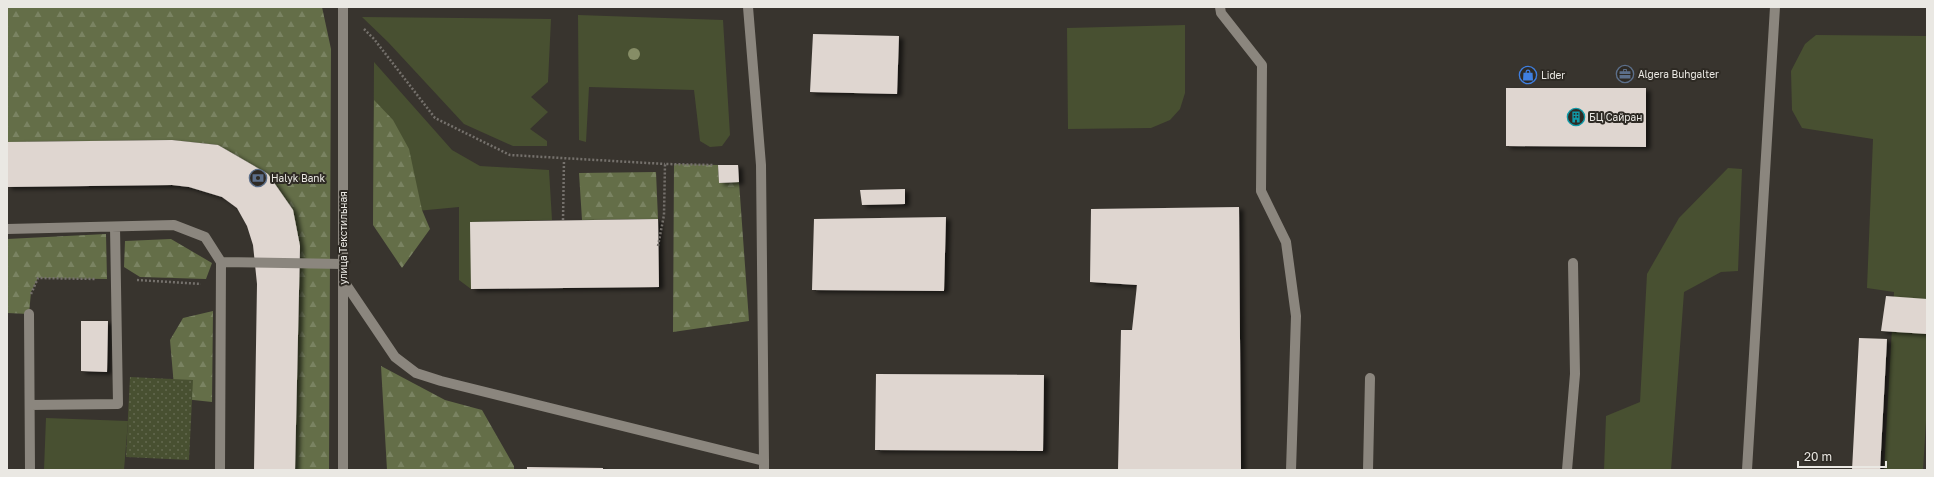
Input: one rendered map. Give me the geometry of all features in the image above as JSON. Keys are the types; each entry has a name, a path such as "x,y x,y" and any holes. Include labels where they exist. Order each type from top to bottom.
{"street":[{"path":"343,280 395,356 416,373 440,381 764,466 761,165 748,7"},
{"path":"1220,7 1221,13 1262,65 1261,192 1286,242 1296,316 1291,470"},
{"path":"1747,470 1775,7"},
{"name":"улица Текстильная","path":"343,8 343,470"},
{"path":"7,229 174,225 205,237 221,262 220,470"},
{"path":"30,405 118,404 115,227"},
{"path":"221,262 343,264"},
{"path":"1567,470 1575,374 1573,263"},
{"path":"29,314 30,470"},
{"path":"1368,470 1370,378"}],"path":[{"path":"343,8 374,39 435,118 510,155 564,160 713,165"},
{"path":"564,160 564,220"},
{"path":"658,246 664,215 665,164"}],"green space":[{"path":"7,7 322,7 331,49 329,470 295,470 300,246 292,209 268,174 218,145 172,140 7,142"},
{"path":"578,15 723,20 730,135 722,146 710,147 700,141 694,90 589,87 586,142 579,140"},
{"path":"362,17 551,19 548,82 531,97 548,112 530,129 547,141 547,146 513,146 464,124 388,42"},
{"path":"1185,25 1185,93 1180,109 1170,120 1151,128 1068,129 1067,28"},
{"path":"1816,35 1927,36 1927,405 1923,470 1884,470 1894,292 1867,288 1873,139 1802,128 1792,110 1791,71 1805,44"},
{"path":"374,62 452,150 480,166 549,170 552,220 471,222 471,289 459,280 459,207 385,214 373,225"},
{"path":"374,100 393,120 409,149 422,210 430,229 402,268 373,225"},
{"path":"674,164 718,165 719,183 739,182 749,321 673,332"},
{"path":"1728,168 1742,169 1738,271 1721,272 1684,292 1671,470 1604,470 1606,416 1640,402 1647,274 1679,218"},
{"path":"656,172 658,219 582,220 579,173"},
{"path":"106,234 107,279 38,278 31,292 29,314 7,313 7,239"},
{"path":"171,239 212,263 206,279 140,277 124,267 125,241"},
{"path":"213,311 212,402 175,398 170,340 183,318"},
{"path":"381,366 445,400 482,410 514,466 514,470 387,470"},
{"path":"130,377 193,380 189,460 126,457"},
{"path":"46,418 128,421 124,470 44,470"}],"building":[{"path":"813,34 899,36 897,94 810,92"},
{"name":"БЦ Сайран","path":"1506,88 1646,88 1646,147 1506,146"},
{"path":"172,140 218,145 268,174 293,210 300,246 295,470 254,470 257,284 253,245 247,226 237,208 222,197 189,187 172,185 7,187 7,142"},
{"path":"718,165 738,165 739,182 719,183"},
{"path":"905,189 905,204 862,205 860,190"},
{"path":"1239,207 1241,470 1118,470 1121,330 1132,330 1137,285 1090,282 1091,209"},
{"path":"946,217 944,291 812,290 814,219"},
{"path":"658,219 659,287 471,289 470,222"},
{"path":"1886,296 1927,299 1927,334 1881,331"},
{"path":"81,321 108,321 107,372 81,371"},
{"path":"1859,338 1887,339 1880,470 1852,470"},
{"path":"876,374 1044,375 1043,451 875,450"},
{"path":"527,467 603,468 603,470 527,470"}],"place":[{"name":"Algera Buhgalter","path":"1625,74"},
{"name":"Lider","path":"1528,75"},
{"name":"БЦ Сайран","path":"1576,117"},
{"name":"Halyk Bank","path":"258,178"}]}
